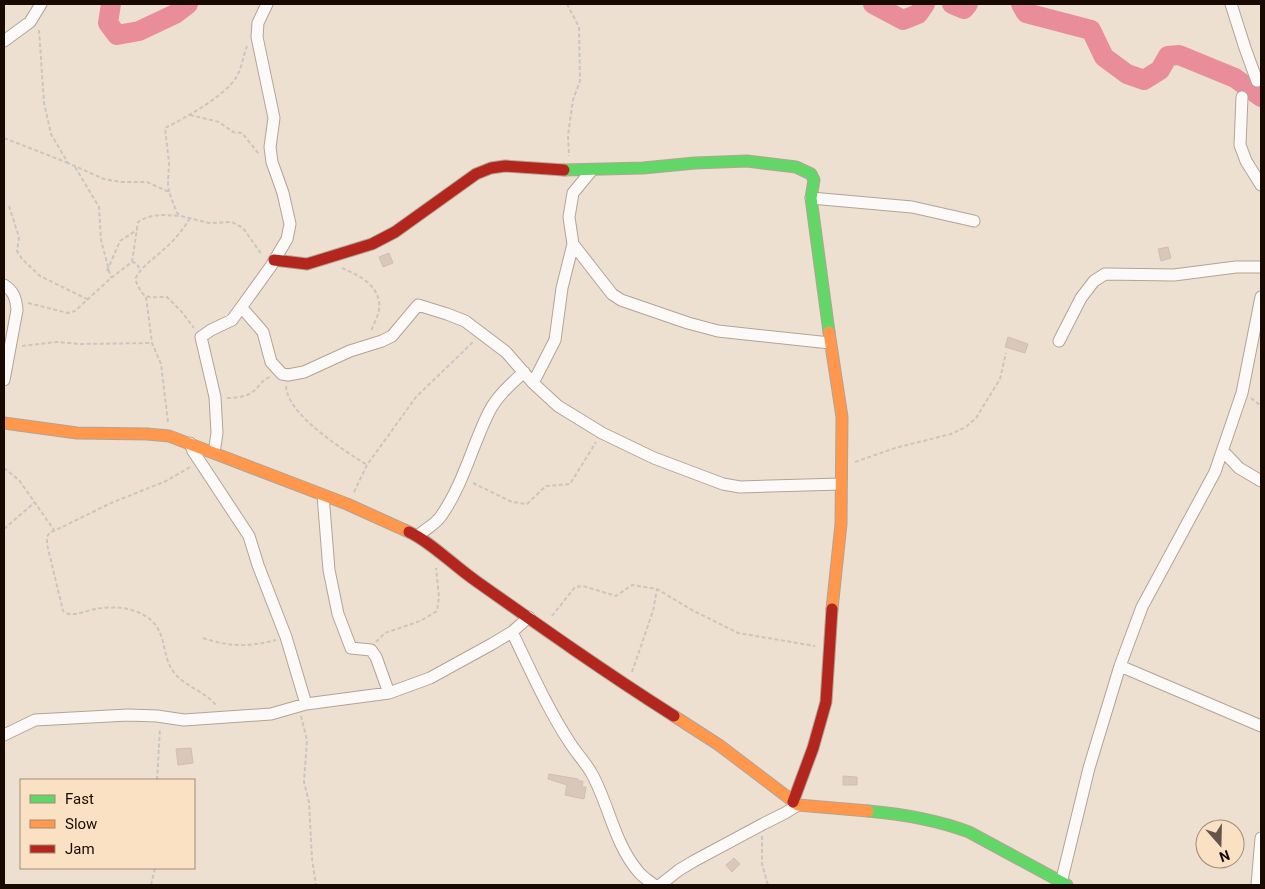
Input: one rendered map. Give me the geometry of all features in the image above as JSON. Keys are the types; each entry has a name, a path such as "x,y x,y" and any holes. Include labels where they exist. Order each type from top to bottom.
{"street":[{"path":"4,41 30,22 41,4"},
{"path":"214,453 217,433 215,397 201,338 211,330 232,320 242,308 287,239 290,224 283,192 272,162 270,147 274,118 257,37 258,23 267,4"},
{"path":"1231,4 1244,48 1257,81"},
{"path":"1242,97 1240,145 1246,161 1261,185"},
{"path":"273,263 307,264 372,244 395,232 476,174 491,168 505,166 592,170 643,168 695,162 747,161 774,163 796,168 810,174 814,180 811,198 830,344 842,417 840,524 834,571 826,702 796,803 785,814 679,870 660,885"},
{"path":"533,383 555,340 562,288 573,244 569,217 572,193 592,170"},
{"path":"811,198 912,207 974,221"},
{"path":"573,244 612,294 621,300 718,332 830,344"},
{"path":"1059,341 1081,298 1094,282 1105,274 1174,275 1236,267 1261,267"},
{"path":"4,285 12,292 16,300 17,310 4,380"},
{"path":"4,423 77,433 169,436 347,504 418,536 458,568 627,686 719,745 796,803 899,814 953,826 969,832 1064,884 1089,768 1120,666 1142,607 1215,472 1242,393 1261,297"},
{"path":"242,308 263,332 271,362 285,374 304,372 350,351 382,342 392,336 418,305 456,318 483,334 506,352 533,383 558,406 602,433 654,458 723,484 740,487 841,484"},
{"path":"418,536 425,529 436,523 441,516 461,478 490,411 507,387 524,372"},
{"path":"190,443 250,536 258,565 286,637 302,705"},
{"path":"1223,451 1239,468 1261,480"},
{"path":"323,495 329,570 338,614 351,648 371,650 376,657 388,693"},
{"path":"4,735 36,720 128,715 157,716 184,720 227,718 271,714 302,705 388,693 430,678 512,632 529,617"},
{"path":"512,632 543,696 570,743 591,773 610,813 617,836 626,854 637,871 654,885"},
{"path":"1120,666 1261,726"},
{"path":"1257,885 1261,838"}],"path":[{"path":"567,4 579,27 580,80 573,100 568,135 570,170"},
{"path":"39,30 44,103 51,134 68,164"},
{"path":"181,216 177,213 169,192 169,163 165,128 190,115 232,84 238,75 247,47 257,37"},
{"path":"190,115 219,122 233,132 242,133 259,154 272,162"},
{"path":"4,138 104,179 121,182 147,182 169,192"},
{"path":"74,168 99,207 100,240 111,278"},
{"path":"9,206 20,237 17,250 22,259 40,276 89,300"},
{"path":"16,300 68,313 75,311 111,278 132,262 138,222 147,216 158,214 181,216 208,224 232,222 243,228 273,263"},
{"path":"190,218 183,230 164,250 140,269 134,279 141,294 146,297 166,298 182,311 201,338"},
{"path":"108,270 120,241 136,230"},
{"path":"324,260 366,280 375,289 379,310 365,347"},
{"path":"132,262 136,263 140,269"},
{"path":"146,297 152,344 161,364 169,436"},
{"path":"347,504 367,465 416,397 483,334"},
{"path":"10,351 20,346 56,342 152,344"},
{"path":"840,467 895,448 951,434 966,428 976,418 1000,379 1006,353"},
{"path":"215,397 230,398 246,395 252,392 264,379 285,374 286,392 296,409 332,443 367,465"},
{"path":"461,478 512,502 527,504 546,486 570,484 602,433"},
{"path":"200,461 166,481 111,503 50,532 47,537 47,544 63,612 74,615 96,608 121,607 140,613 154,622 158,628 168,660 176,675 210,697 227,718"},
{"path":"4,468 19,480 54,531"},
{"path":"4,529 35,502"},
{"path":"371,650 377,640 385,633 420,620 437,611 439,597 436,568"},
{"path":"544,628 575,588 582,586 616,596 632,585 657,589 692,610 738,633 812,646 830,646"},
{"path":"627,686 653,611 657,589"},
{"path":"203,638 222,645 240,646 286,637"},
{"path":"302,705 306,740 304,782 309,802 312,859 316,885"},
{"path":"157,716 160,724 157,779"},
{"path":"763,824 762,864 768,885"},
{"path":"151,885 155,869"}],"building":[{"path":"1168,247 1171,258 1161,261 1158,249"},
{"path":"389,253 393,263 383,267 379,257"},
{"path":"1008,337 1028,344 1025,353 1005,347"},
{"path":"191,748 193,763 178,765 176,749"},
{"path":"549,774 583,781 582,787 586,787 584,799 565,795 567,785 548,779"},
{"path":"843,776 857,777 857,785 843,785"},
{"path":"734,858 740,864 732,872 726,865"}],"waterway":[{"path":"111,4 108,23 117,35 139,31 175,14 188,4"},
{"path":"873,4 903,20 918,14 925,4"},
{"path":"952,4 964,9 968,4"},
{"path":"1021,4 1026,13 1091,30 1104,57 1127,74 1144,80 1160,70 1168,56 1179,55 1235,78 1261,97"}],"traffic: fast":[{"path":"564,170 643,168 747,161 796,167 811,174 814,180 811,198 829,332"},
{"path":"868,811 919,818 969,832 1067,885"}],"traffic: slow":[{"path":"829,332 842,417 841,524 832,609"},
{"path":"4,423 77,433 169,436 347,504 409,532"},
{"path":"674,716 719,745 798,805 868,811"}],"traffic: jam":[{"path":"274,260 307,264 372,244 395,232 476,174 491,168 505,166 564,170"},
{"path":"409,532 426,542 468,575 549,633 674,716"},
{"path":"793,802 813,748 826,702 832,609"}]}
